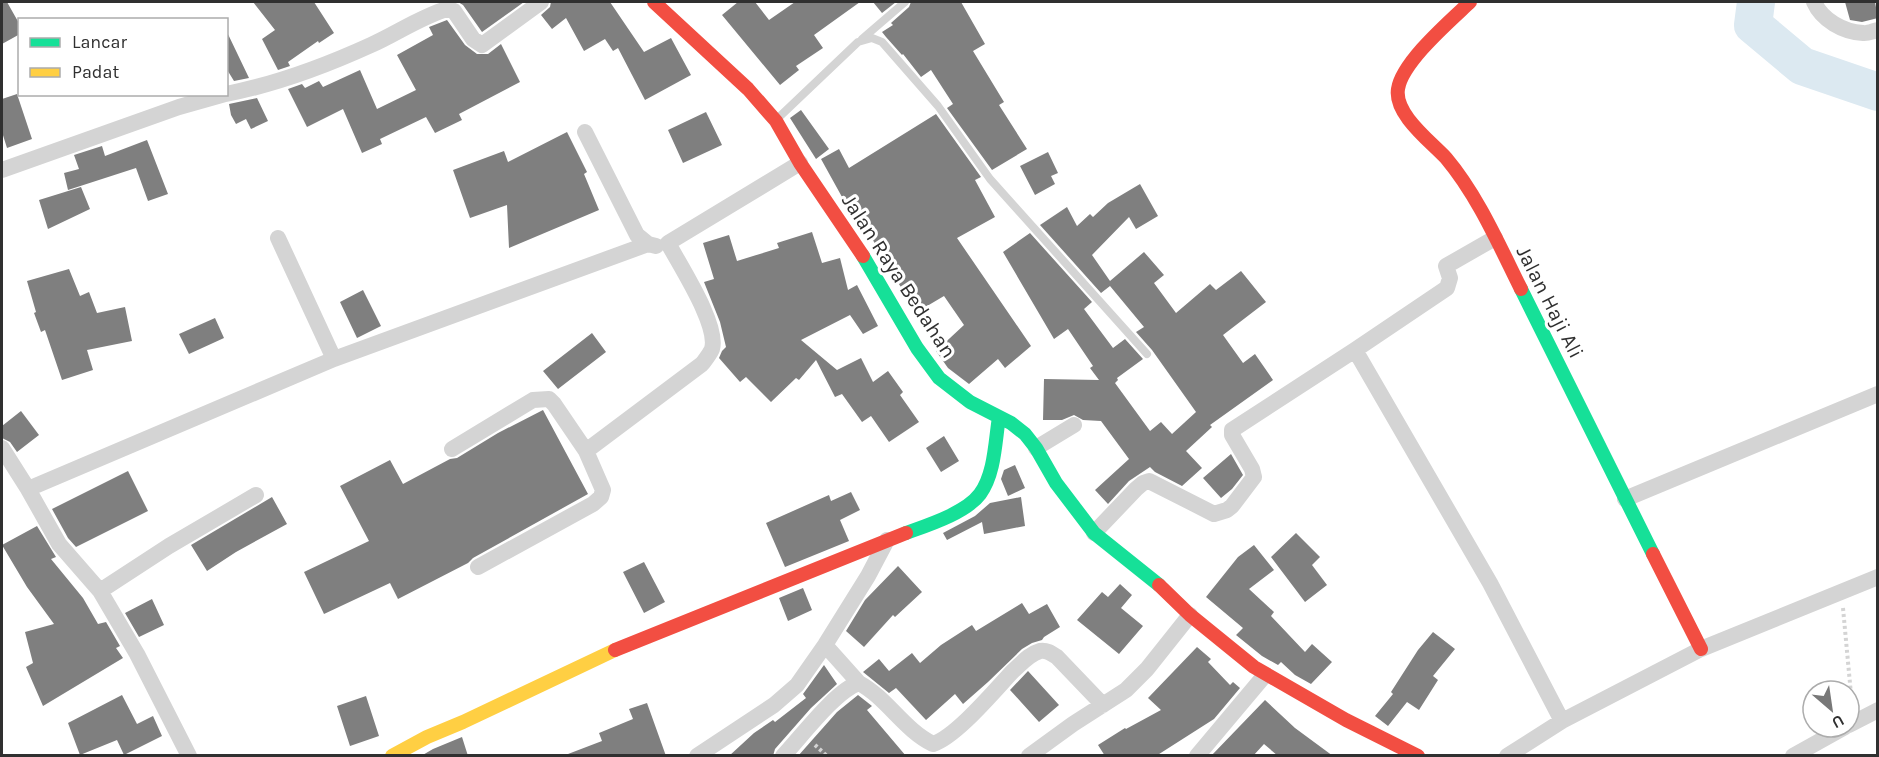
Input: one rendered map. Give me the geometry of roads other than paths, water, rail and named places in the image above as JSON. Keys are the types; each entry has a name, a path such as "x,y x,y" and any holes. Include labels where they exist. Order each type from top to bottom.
{"street":[{"path":"228,94 287,79 371,45 447,9 454,10 473,39 482,45 541,2"},
{"name":"Jalan Raya Bedahan","path":"654,2 748,88 776,121 800,163 871,269 917,348 939,378 970,402 1011,423 1025,434 1036,448 1056,483 1094,532 1166,591 1190,615 1265,675 1419,756"},
{"name":"Jalan Haji Ali","path":"1470,2 1410,64 1400,81 1397,92 1398,101 1402,111 1447,160 1465,185 1495,238 1701,649"},
{"path":"1814,2 1826,18 1839,27 1864,34 1878,30"},
{"path":"2,170 179,107 219,96"},
{"path":"585,132 637,235 648,244 657,247 668,243 800,163"},
{"path":"278,238 334,359"},
{"path":"1094,532 1136,489 1149,481 1214,514 1227,510 1254,477 1252,469 1232,435 1232,429 1447,288 1450,278 1447,265 1495,238"},
{"path":"586,451 702,364 712,350 709,320 668,243"},
{"path":"28,489 334,359 648,244"},
{"path":"1355,350 1490,582 1562,721"},
{"path":"1625,499 1878,394"},
{"path":"452,448 533,400 549,399 586,451 603,490 601,497 593,504 478,567"},
{"path":"392,756 427,737 631,642 946,516 979,495 988,477 999,417"},
{"path":"1036,448 1074,425"},
{"path":"2,448 59,544 100,591 137,654 189,756"},
{"path":"100,591 169,546 256,495"},
{"path":"697,756 774,705 796,685 825,645 868,576 887,540"},
{"path":"1507,756 1562,721 1701,649 1878,577"},
{"path":"1029,756 1126,690 1147,669 1190,615"},
{"path":"825,645 859,683 917,734 933,744 948,736 1023,661 1034,653 1042,651 1057,657 1103,705"},
{"path":"1197,756 1265,675"},
{"path":"783,756 848,686 859,683"},
{"path":"1861,719 1878,710"},
{"path":"1793,756 1824,739"}],"lane":[{"path":"776,121 858,42 905,2"},
{"path":"858,42 872,38 882,42 938,106 990,179 1147,354"}],"waterway":[{"path":"1756,2 1753,25 1802,66 1878,92"}]}
